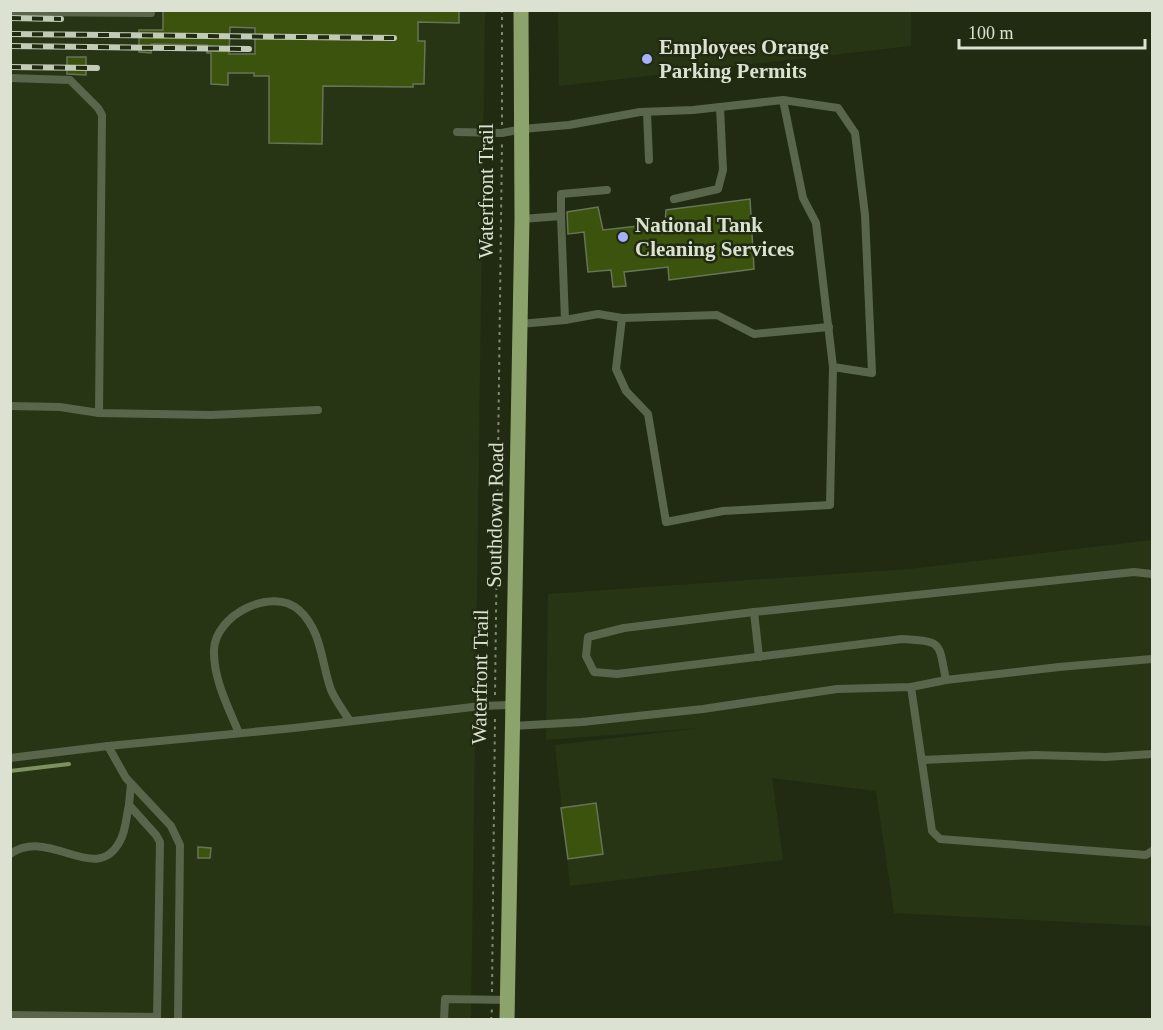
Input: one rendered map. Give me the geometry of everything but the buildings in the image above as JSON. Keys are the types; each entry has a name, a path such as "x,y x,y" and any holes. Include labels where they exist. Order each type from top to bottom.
{"main road":[{"name":"Southdown Road","path":"507,1020 522,219 521,10"}],"lane":[{"path":"10,12 151,13"},
{"path":"10,78 70,80 102,115 99,412"},
{"path":"457,132 502,134 522,129 569,125 647,112 783,100 838,108 855,133 866,215 872,373 833,367"},
{"path":"622,318 616,369 626,390 648,414 666,522 723,511 830,505 833,367 829,327 816,223 803,198 783,100"},
{"path":"674,199 718,189 723,170 720,107"},
{"path":"647,112 649,160"},
{"path":"566,320 561,194 607,190"},
{"path":"522,219 561,216"},
{"path":"520,324 566,320 598,314 622,318 717,315 754,334 829,327"},
{"path":"10,406 60,407 99,412 218,415 318,410"},
{"path":"946,680 940,648 932,641 902,639 617,674 594,672 586,656 588,637 624,628 1134,572 1152,574"},
{"path":"239,733 218,678 214,650 216,638 230,620 252,605 265,601 290,603 309,622 317,636 331,689 350,721"},
{"path":"754,612 759,657"},
{"path":"513,726 582,722 703,709 837,689 911,687 946,680 1059,667 1152,660"},
{"path":"911,687 932,831 940,839 1146,855 1152,851"},
{"path":"10,758 513,705"},
{"path":"108,746 124,776 167,820 180,845 178,1020"},
{"path":"922,760 1035,755 1106,757 1152,754"},
{"path":"10,854 21,848 38,845 54,848 80,858 101,858 111,852 121,840 131,784"},
{"path":"10,1015 157,1018 160,842 129,805"},
{"path":"444,1020 445,999 508,1000"}],"path":[{"name":"Waterfront Trail","path":"491,1020 502,10"}],"shaded area":[{"path":"10,11 485,11 471,1019 11,1019"},
{"name":"Employees Orange Parking Permits","path":"558,11 911,11 911,46 559,86"},
{"path":"1152,540 1152,926 894,913 876,791 772,778 783,860 570,886 555,745 700,728 546,740 548,594 910,569"}],"waterway":[{"path":"10,771 69,764"}],"railway":[{"path":"10,18 61,19"},
{"path":"10,34 394,38"},
{"path":"10,46 249,49"},
{"path":"10,67 97,68"}],"place":[{"name":"Employees Orange Parking Permits","path":"647,59"},
{"name":"National Tank Cleaning Services","path":"623,237"}]}
